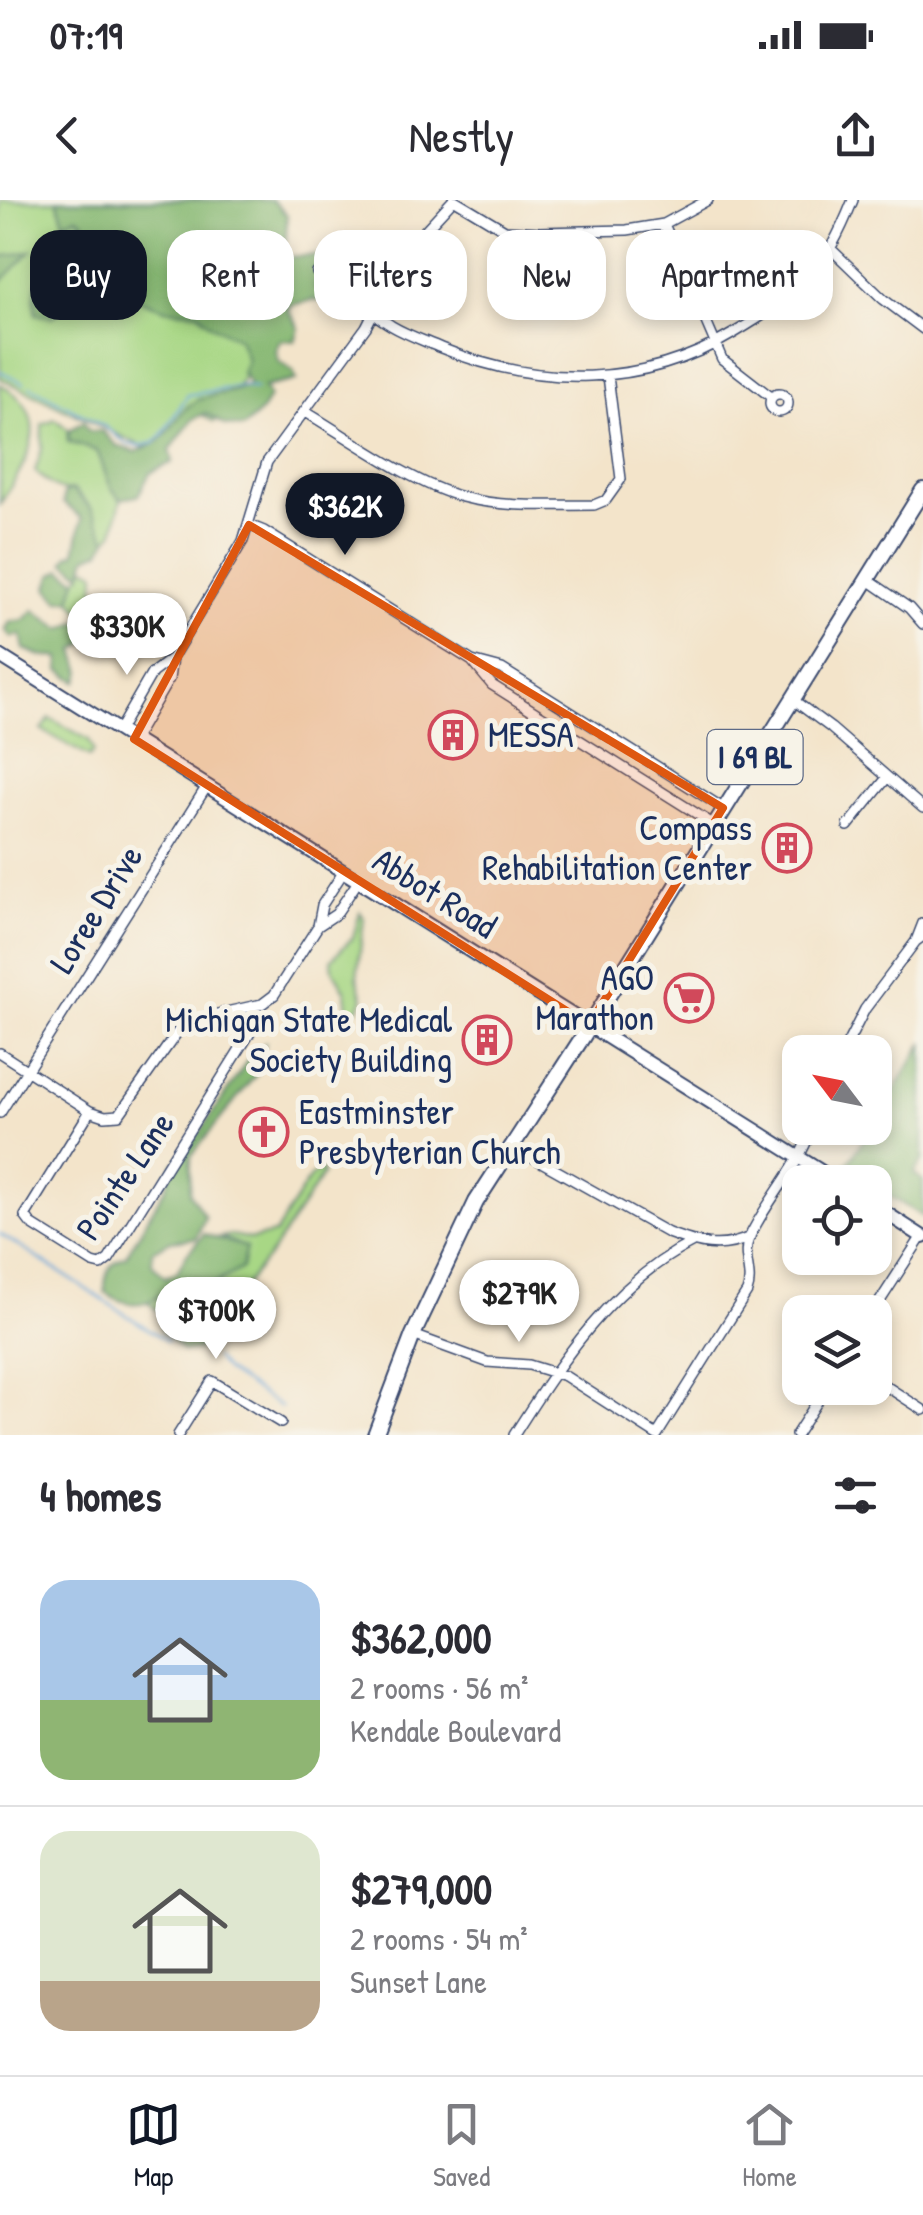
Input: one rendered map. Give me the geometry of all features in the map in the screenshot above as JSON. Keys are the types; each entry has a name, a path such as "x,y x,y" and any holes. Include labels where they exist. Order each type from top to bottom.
{"main road":[{"name":"I 69 BL","path":"375,1435 413,1335 459,1234 923,490"},
{"name":"Abbot Road","path":"1,658 810,1165"},
{"path":"892,1217 922,1236"}],"street":[{"path":"426,230 454,200 487,222 521,232 627,230 664,224 708,200"},
{"path":"833,248 853,200"},
{"path":"664,224 722,359 771,397"},
{"path":"833,251 865,284 923,329"},
{"path":"119,730 152,674 172,658 243,542 267,462 369,320"},
{"path":"387,320 406,332 487,365 545,376 608,376 672,362 715,344 754,320"},
{"path":"304,412 425,482 461,497 594,505 606,500 621,479 608,376"},
{"path":"249,525 472,662 492,686 713,824"},
{"path":"867,579 909,608 923,624"},
{"path":"134,739 168,679 172,658"},
{"path":"472,662 502,668 724,808"},
{"path":"792,700 831,728 886,780 923,808"},
{"path":"848,826 886,780"},
{"name":"Loree Drive","path":"0,1113 207,786"},
{"path":"318,926 322,905 344,871"},
{"path":"318,926 336,914 359,880"},
{"path":"852,1035 865,1010 919,938 923,922"},
{"name":"Pointe Lane","path":"256,1006 253,1028 109,1259 93,1263 31,1224 26,1216 90,1111 104,1116 119,1115 181,1026 256,1006 274,995 318,926"},
{"path":"0,1053 90,1111"},
{"path":"511,1145 668,1233 693,1242 726,1246 750,1237"},
{"path":"413,1335 487,1362 529,1365 554,1372 657,1435 746,1292 750,1276 745,1260 750,1237 805,1145"},
{"path":"668,1233 673,1244 669,1254"},
{"path":"884,1295 922,1236"},
{"path":"514,1435 554,1372 619,1295 669,1254 693,1242"},
{"path":"726,1246 745,1260"},
{"path":"178,1435 212,1381 281,1423"},
{"path":"892,1390 923,1410"},
{"path":"796,1435 815,1405"}],"highlighted area":[{"path":"249,525 723,808 589,1025 134,739"}],"green space":[{"path":"0,200 208,200 260,230 167,230 167,320 282,320 214,422 188,406 158,454 0,378"},
{"path":"57,200 272,200 287,215 286,230 167,230 167,309 147,302 147,230 75,230 83,221 77,217 64,222"},
{"path":"30,251 0,283 0,257"},
{"path":"314,256 314,300 294,304 294,257"},
{"path":"294,260 314,263 314,272 294,302"},
{"path":"206,320 294,320 299,328 295,341 281,340 276,348 278,361 293,371 296,380 264,387 269,397 261,412 243,428 225,425 206,413 192,420 170,450 173,462 150,473 138,496 121,499 109,483 97,451 68,441 69,430 83,422 89,431 102,431 117,446 135,452 163,437 196,401 249,383 242,373 247,360 239,339"},
{"path":"0,384 28,410 32,441 0,504"},
{"path":"55,419 69,430 68,442 97,451 109,483 121,499 114,532 107,540 91,508 74,490 58,488 35,471 42,449 42,424"},
{"path":"73,490 91,508 107,540 101,551 87,557 82,574 65,562 75,553 82,518 63,503 64,492"},
{"path":"86,567 96,572 95,615 84,614 71,600"},
{"path":"62,569 77,580 71,600 59,600 48,588 52,575"},
{"path":"34,610 62,629 78,622 96,624 90,639 75,650 82,672 78,682 60,670 60,658 24,649 21,635 11,637 5,630 10,622 24,620"},
{"path":"50,718 89,740 94,751 89,757 42,730"},
{"path":"360,912 364,918 357,977 363,998 352,1013 331,960 353,937"},
{"path":"265,1043 261,1068 191,1156 190,1193 205,1217 196,1238 171,1241 152,1251 152,1264 165,1277 177,1272 204,1234 246,1247 242,1268 206,1289 195,1305 179,1305 160,1296 138,1303 125,1302 105,1292 109,1270 126,1256 167,1185 173,1164 186,1154 190,1141 195,1140 251,1055"},
{"path":"923,1044 923,1159 914,1173 923,1181 923,1217 892,1198 892,1165 847,1165 860,1145 892,1145 892,1094"},
{"path":"321,1169 323,1174 272,1252 199,1349 184,1351 161,1330 161,1313 148,1303 160,1296 179,1305 195,1305 205,1289 242,1268 245,1247 221,1237 251,1239 275,1234 310,1177"}],"waterway":[{"path":"0,371 24,383"},
{"path":"30,386 104,426 127,444 138,446 154,443 162,435 188,395 242,386 256,389"},
{"path":"0,1234 167,1341"},
{"path":"215,1358 226,1371 281,1407"}],"place":[{"name":"MESSA","path":"453,735"},
{"name":"Compass Rehabilitation Center","path":"787,848"},
{"name":"AGO Marathon","path":"689,998"},
{"name":"Michigan State Medical Society Building","path":"487,1040"},
{"name":"Eastminster Presbyterian Church","path":"264,1132"}]}
